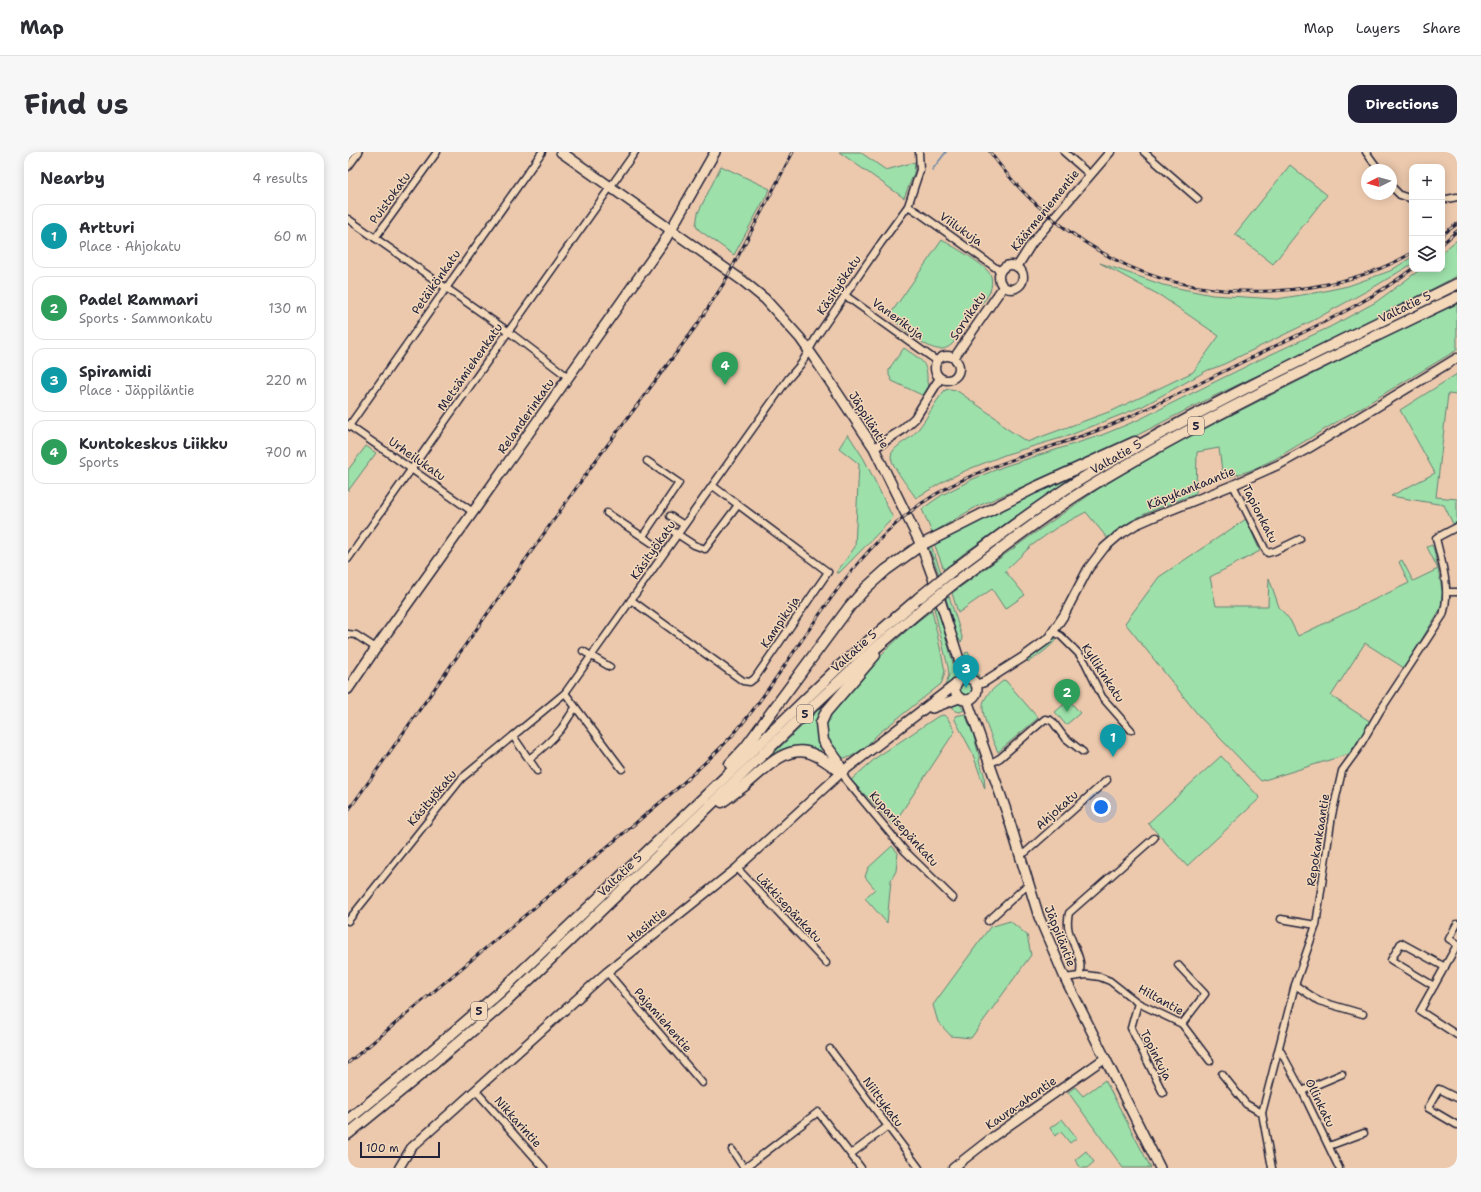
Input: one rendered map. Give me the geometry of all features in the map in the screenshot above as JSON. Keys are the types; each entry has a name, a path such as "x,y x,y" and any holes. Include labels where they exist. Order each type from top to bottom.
{"highway":[{"name":"Valtatie 5","path":"348,1120 499,993 841,665 952,571 1077,482 1158,435 1301,361 1457,284"},
{"name":"Valtatie 5","path":"348,1134 508,1000 864,658 953,584 1055,510 1095,484 1177,436 1306,370 1457,297"},
{"path":"719,783 729,765 745,748 850,606 866,588 886,570 921,545 1034,488 1127,445 1158,435"},
{"path":"842,772 837,760 823,741 821,728 823,718 837,699 892,635"},
{"path":"692,824 771,764 791,753 806,752 812,754 820,757 827,764 842,772"}],"main road":[{"name":"Jäppiläntie","path":"561,152 743,281 765,299 809,351 874,448 921,545 965,678"},
{"name":"Relanderinkatu","path":"348,689 665,240 714,152"},
{"path":"965,678 971,679 976,685 976,694 972,698 963,699 955,692 955,685 959,680 965,678"},
{"name":"Hasintie","path":"842,772 922,712 955,685"},
{"name":"Jäppiläntie","path":"963,699 989,764 1039,917 1064,978 1160,1168"},
{"name":"Hasintie","path":"922,712 963,699"}],"street":[{"path":"348,167 359,152"},
{"name":"Puistokatu","path":"375,238 436,152"},
{"name":"Petäikönkatu","path":"349,425 542,152"},
{"name":"Metsämiehenkatu","path":"348,559 635,152"},
{"name":"Käsityökatu","path":"348,921 462,778 565,693 809,351 817,336 908,206 920,170 919,152"},
{"path":"1064,152 1090,174"},
{"name":"Käärmeniementie","path":"1017,267 1032,243 1110,152"},
{"path":"1144,152 1198,199"},
{"path":"1366,152 1374,164"},
{"path":"1397,192 1400,195 1409,198"},
{"path":"1445,199 1457,197"},
{"name":"Viilukuja","path":"908,206 1000,271"},
{"path":"348,219 509,332 568,377"},
{"path":"1013,265 1017,267 1021,271 1023,277 1020,285 1011,290 1003,287 999,281 1000,271 1006,266 1013,265"},
{"name":"Sorvikatu","path":"954,358 1003,287"},
{"name":"Vanerikuja","path":"846,296 937,361"},
{"path":"947,355 954,358 959,364 959,372 957,375 954,378 947,380 940,378 934,368 939,358 947,355"},
{"name":"Käpykankaantie","path":"976,685 984,682 1032,651 1042,644 1054,632 1088,569 1104,548 1120,535 1135,525 1280,464 1457,358"},
{"path":"874,448 902,430 915,418 940,378"},
{"name":"Urheilukatu","path":"349,425 473,512"},
{"path":"643,536 679,483 647,461"},
{"name":"Tapionkatu","path":"1233,485 1268,553 1300,539"},
{"name":"Kampikuja","path":"631,600 743,681 750,682 755,678 828,572 713,486"},
{"path":"671,530 694,545 705,550 738,505"},
{"path":"607,512 658,547"},
{"path":"670,516 684,525"},
{"name":"Repokankaantie","path":"1272,1168 1262,1113 1295,985 1316,925 1332,815 1342,771 1358,749 1380,712 1440,621 1446,605 1447,592 1445,575 1436,538 1457,528"},
{"path":"1447,592 1457,592"},
{"name":"Kyllikinkatu","path":"1054,632 1061,636 1086,662 1102,697 1131,730"},
{"path":"348,634 356,636 376,648"},
{"path":"583,650 610,667"},
{"path":"565,693 622,769"},
{"path":"529,759 540,751 562,728 567,718 575,708"},
{"path":"989,764 1000,758 1043,720 1047,719 1053,722 1064,737 1083,752"},
{"path":"513,736 538,771"},
{"name":"Hasintie","path":"399,1168 411,1148 607,972 737,868 842,772"},
{"name":"Kuparisepänkatu","path":"842,772 846,780 905,851 953,898"},
{"name":"Ahjokatu","path":"1020,855 1026,852 1107,780"},
{"path":"1080,975 1081,964 1069,933 1067,922 1069,913 1154,838"},
{"name":"Läkkisepänkatu","path":"737,868 826,963"},
{"path":"988,921 1024,888 1030,886"},
{"path":"1281,919 1316,925"},
{"path":"1457,924 1449,939 1457,944 1420,1011 1457,1034"},
{"path":"1434,986 1391,960 1401,943 1445,967"},
{"path":"1178,965 1204,994 1182,1024"},
{"name":"Pajamiehentie","path":"607,972 702,1083"},
{"name":"Hiltantie","path":"1064,978 1080,975 1100,977 1110,980 1138,1003 1182,1024 1210,1061"},
{"path":"1295,985 1319,1001 1363,1014"},
{"name":"Topinkuja","path":"1138,1003 1131,1028 1164,1093"},
{"name":"Ollinkatu","path":"1279,1048 1302,1090 1339,1168"},
{"name":"Niittykatu","path":"830,1049 919,1168"},
{"name":"Kaura-ahontie","path":"953,1168 994,1136 1105,1058"},
{"path":"1222,1074 1246,1104 1262,1113"},
{"path":"1302,1090 1342,1074"},
{"path":"1457,1098 1439,1089 1428,1108 1457,1124"},
{"name":"Nikkarintie","path":"476,1091 544,1168"},
{"path":"732,1150 744,1168 818,1112 860,1168"},
{"path":"851,1154 888,1126"},
{"path":"1329,1146 1364,1133"}],"green space":[{"path":"839,152 860,152 886,170 915,162 914,173 904,198"},
{"path":"1290,165 1327,195 1273,264 1235,234"},
{"path":"721,166 770,189 734,255 699,230 696,225 698,213"},
{"path":"942,240 970,256 983,267 991,276 992,284 988,295 982,303 964,321 953,343 946,348 939,349 925,344 905,330 889,316"},
{"path":"1457,240 1457,276 1344,335 1279,367 1204,401 1120,444 976,507 932,533 922,509 942,495 973,479 1005,466 1102,435 1138,420 1263,358 1330,327 1376,302 1417,272 1445,272 1445,250"},
{"path":"1409,259 1409,266 1374,287 1312,321 1220,366 1208,370 1143,406 1068,436 1007,454 969,469 946,480 916,498 894,466 891,456 894,450 918,430 945,390 956,390 999,420 1003,426 1027,442 1114,410 1193,372 1219,336 1161,296 1100,263 1163,285 1212,295 1277,299 1348,286 1390,271"},
{"path":"1457,304 1457,350 1275,459 1249,471 1223,479 1219,448 1197,452 1196,493 1138,517 1108,539 1086,512 1056,528 1031,546 1005,571 1025,595 1005,609 992,589 958,613 952,593 1098,489 1164,449 1396,332"},
{"path":"904,348 925,365 927,383 929,385 924,396 892,381 889,375 891,366"},
{"path":"1457,374 1457,395 1448,394 1436,497 1457,499 1457,522 1453,524 1444,505 1391,496 1435,473 1400,410"},
{"path":"848,434 864,459 893,518 839,573 836,573 855,547 859,464 839,448"},
{"path":"366,446 376,453 348,491 348,470"},
{"path":"1106,460 1034,505 963,554 944,570 934,543 964,526"},
{"path":"1246,519 1260,551 1210,577 1216,606 1268,606 1269,578 1279,607 1290,620 1298,636 1409,583 1399,562 1402,560 1413,581 1438,569 1443,594 1441,608 1404,668 1365,643 1331,696 1371,722 1349,754 1261,781 1199,716 1125,623 1159,577"},
{"path":"931,545 941,572 939,574 929,548"},
{"path":"1432,545 1434,550 1438,569 1427,547"},
{"path":"949,596 963,640 961,642 956,634 946,598"},
{"path":"937,605 956,674 951,684 944,689 949,675 934,608"},
{"path":"932,610 945,671 941,684 879,733 863,749 850,757 844,758 838,755 826,741 825,721 848,691 874,662 902,634"},
{"path":"1055,636 1058,638 1044,651 1028,662 1026,660"},
{"path":"968,652 979,677 975,676 969,671 965,653"},
{"path":"1004,680 1038,718 998,752 987,726 983,706 987,695"},
{"path":"847,682 817,725 817,735 823,748 819,752 802,748 737,789"},
{"path":"962,682 968,682 972,686 972,692 968,696 962,696 958,692 958,686"},
{"path":"1069,700 1080,713 1066,725 1055,712"},
{"path":"950,702 958,702 964,710 960,712 955,711"},
{"path":"965,714 973,733 980,759 979,761 984,774 985,789 972,752 955,720 955,716"},
{"path":"943,715 947,717 955,731 893,825 851,780 877,757 937,717"},
{"path":"1221,756 1260,798 1187,866 1148,823"},
{"path":"892,846 898,853 896,871 891,880 887,923 865,898 875,889 865,877 868,868"},
{"path":"1010,921 1027,935 1031,955 971,1038 951,1036 938,1022 933,1005 990,927"},
{"path":"1105,1080 1151,1168 1123,1168 1068,1092 1075,1087 1083,1096"},
{"path":"1062,1119 1077,1138 1070,1143 1061,1132 1055,1136 1050,1128"},
{"path":"1086,1151 1094,1162 1087,1168 1081,1168 1075,1160"}],"waterway":[{"path":"932,170 946,152"}],"railway":[{"path":"348,811 591,467 697,325 724,283 793,152"},
{"path":"990,152 1019,187 1035,203 1070,232 1108,256 1128,266 1161,278 1196,286 1234,291 1272,291 1309,287 1346,280 1381,268 1409,254"},
{"path":"1445,233 1457,224"},
{"path":"1445,241 1457,231"},
{"path":"348,1063 680,786 720,748 742,724 763,696 824,607 846,578 869,551 894,526 922,503 942,490 984,470 1096,431 1158,404 1357,305 1409,271"}],"place":[{"name":"Kuntokeskus Liikku","path":"725,385"},
{"name":"Spiramidi","path":"966,688"},
{"name":"Padel Rammari","path":"1067,712"},
{"name":"Artturi","path":"1113,757"}]}
